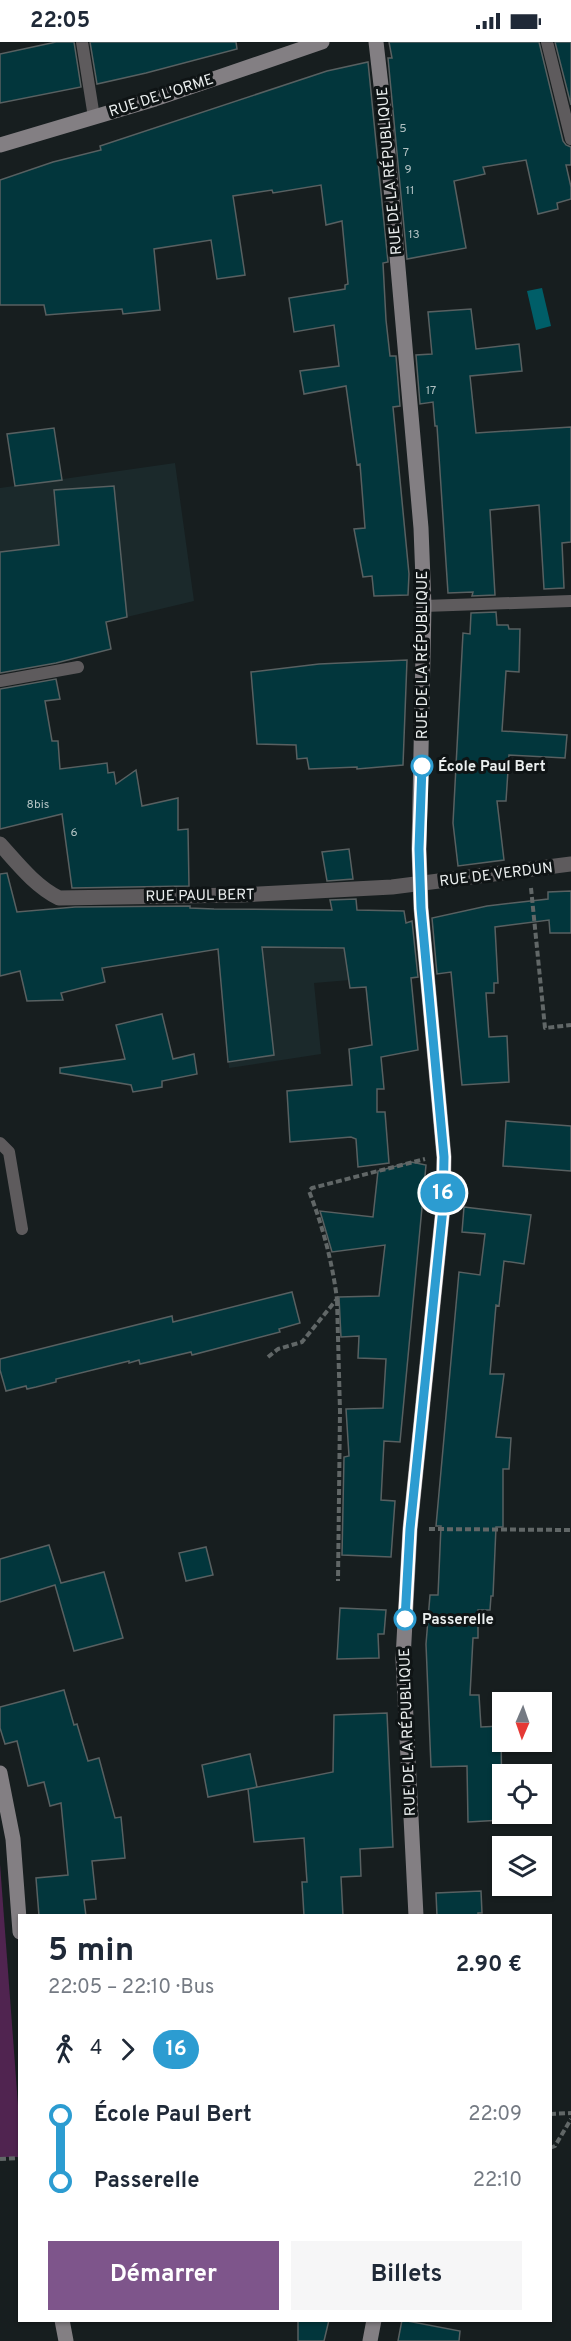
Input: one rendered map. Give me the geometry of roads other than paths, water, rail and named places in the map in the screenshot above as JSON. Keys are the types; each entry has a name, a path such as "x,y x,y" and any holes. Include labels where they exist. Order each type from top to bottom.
{"main road":[{"name":"RUE DE L'ORME","path":"0,145 94,117 322,42"},
{"name":"RUE DE LA RÉPUBLIQUE","path":"376,42 418,493 424,606 419,849 444,1157 443,1208 410,1529 403,1659 416,1914"},
{"path":"0,1773 5,1819 13,1839 19,1914"},
{"path":"62,2322 66,2341"},
{"path":"370,2341 374,2322"}],"street":[{"name":"RUE PAUL BERT","path":"0,844 46,892 59,898 241,895 392,887 421,883"},
{"name":"RUE DE VERDUN","path":"421,883 571,864"}],"lane":[{"path":"82,42 94,117"},
{"path":"547,42 571,139"},
{"path":"424,606 571,601"},
{"path":"0,681 78,667"},
{"path":"0,1143 9,1152 22,1229"}],"water":[{"path":"542,288 551,326 536,330 527,291"}],"place":[{"name":"École Paul Bert","path":"422,766"},
{"name":"Passerelle","path":"405,1619"}]}
